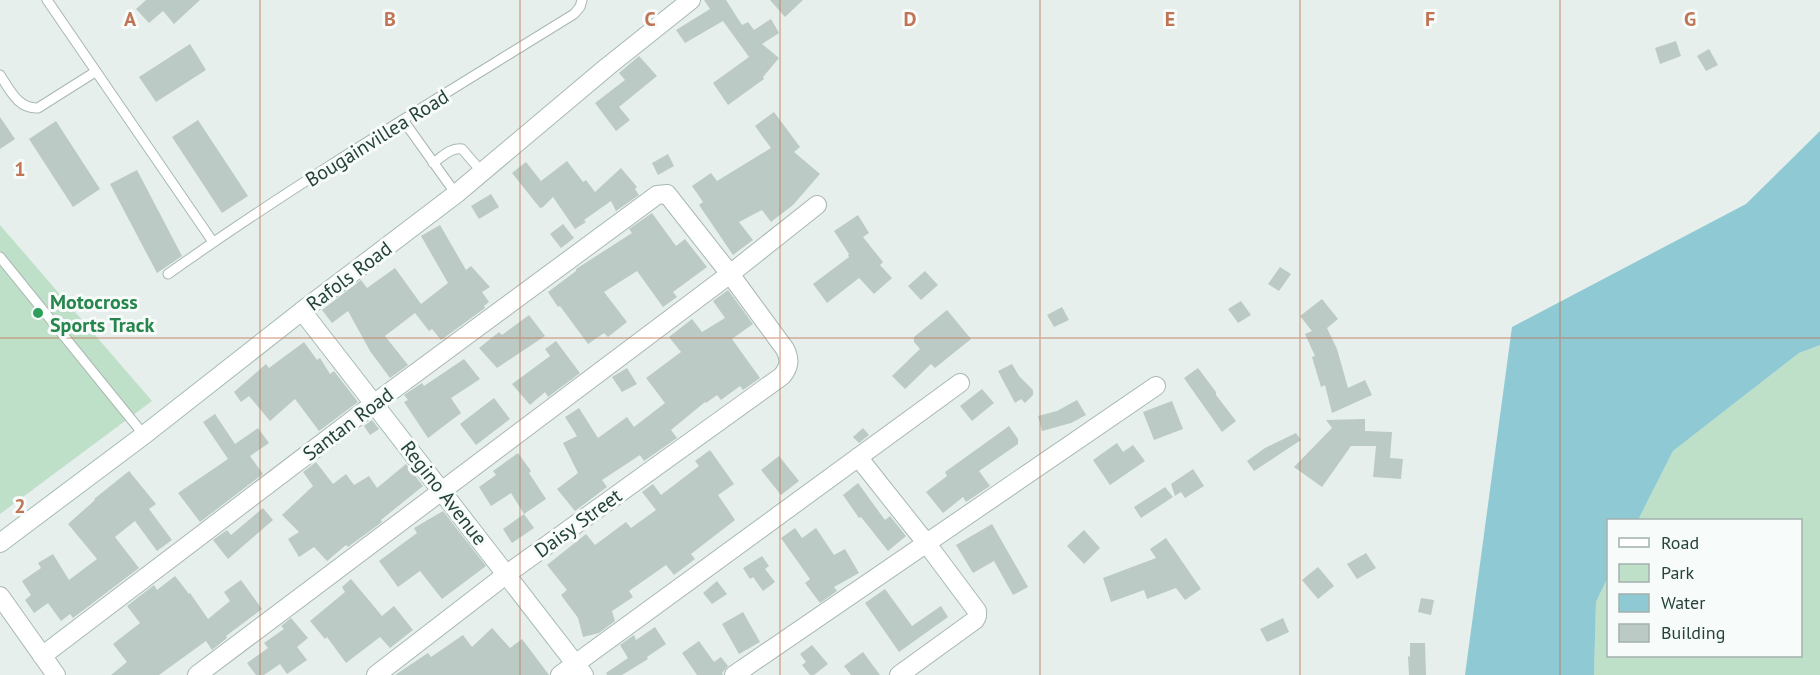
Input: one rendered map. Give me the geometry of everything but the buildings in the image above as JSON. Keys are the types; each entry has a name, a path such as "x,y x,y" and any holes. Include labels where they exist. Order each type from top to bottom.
{"street":[{"name":"Rafols Road","path":"0,543 456,195 607,67 691,0"},
{"name":"Santan Road","path":"42,656 375,403 657,195 667,194 672,198 730,274"},
{"path":"197,675 817,206"},
{"name":"Daisy Street","path":"376,675 507,574 782,376 787,370 788,356 730,274"},
{"name":"Regino Avenue","path":"302,311 580,669"},
{"path":"560,675 580,669 858,457 960,383"},
{"path":"734,675 1156,386"},
{"path":"858,457 975,607 977,616 975,620 899,675"},
{"path":"0,596 56,675"}],"lane":[{"path":"47,0 213,242"},
{"name":"Bougainvillea Road","path":"168,274 213,242 403,120 573,14 580,7 582,0"},
{"path":"0,75 22,105 38,108 95,72"},
{"path":"403,120 456,195"},
{"path":"433,163 452,149 462,148 482,172"},
{"path":"0,257 144,435"}],"green space":[{"name":"Motocross Sports Track","path":"0,225 152,401 0,514"},
{"path":"1820,345 1820,675 1594,675 1596,602 1607,579 1607,657 1802,657 1802,519 1639,519 1673,451 1799,353"}],"water":[{"path":"1820,131 1820,345 1799,353 1673,451 1639,519 1607,519 1607,579 1596,602 1594,675 1465,675 1512,327 1746,204"}],"place":[{"name":"Motocross Sports Track","path":"38,313"}]}
